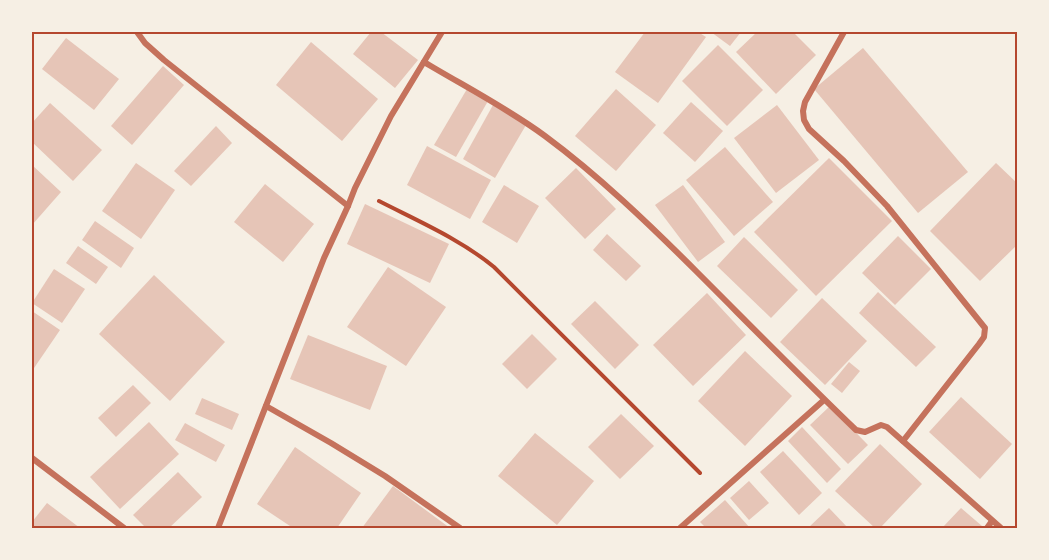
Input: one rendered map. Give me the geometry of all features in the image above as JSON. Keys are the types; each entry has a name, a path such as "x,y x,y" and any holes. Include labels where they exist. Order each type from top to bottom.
{"street":[{"path":"137,32 145,43 164,60 348,206"},
{"path":"218,528 324,258 355,188 391,116 442,32"},
{"path":"844,32 805,102 804,120 809,129 844,161 887,206 985,328 984,336 979,344 903,441"},
{"path":"424,62 544,135 655,230 856,430 865,432 881,425 887,427 1001,528"},
{"path":"680,528 824,400"},
{"path":"266,406 385,476 460,528"},
{"path":"32,458 124,528"},
{"path":"987,528 992,521"}],"path":[{"path":"355,188 455,240 494,267 720,493"}],"building":[{"path":"371,32 381,32 418,60 395,88 353,54"},
{"path":"645,32 698,32 706,37 658,103 615,72"},
{"path":"711,32 741,32 730,46"},
{"path":"757,32 793,32 816,55 776,94 736,52"},
{"path":"66,38 119,79 94,110 42,69"},
{"path":"311,42 378,99 342,141 276,85"},
{"path":"718,45 763,90 727,126 682,81"},
{"path":"863,48 968,172 918,213 814,89"},
{"path":"163,66 184,85 132,145 111,126"},
{"path":"467,89 488,101 456,157 434,145"},
{"path":"616,89 656,125 616,171 575,136"},
{"path":"691,102 723,131 695,162 663,133"},
{"path":"50,103 102,150 73,181 32,142 32,123"},
{"path":"493,105 526,125 495,178 463,159"},
{"path":"777,105 819,160 776,193 734,138"},
{"path":"216,126 232,143 191,186 174,171"},
{"path":"427,146 491,180 470,219 407,185"},
{"path":"725,147 773,202 734,236 686,180"},
{"path":"829,158 892,221 816,296 754,232"},
{"path":"136,163 175,190 141,239 102,211"},
{"path":"996,163 1018,184 1018,244 980,281 930,231"},
{"path":"32,165 61,192 32,225"},
{"path":"576,168 616,209 585,239 545,198"},
{"path":"265,184 314,224 283,262 234,222"},
{"path":"504,185 539,206 517,243 482,222"},
{"path":"683,185 725,242 698,262 655,205"},
{"path":"365,204 449,244 430,283 347,244"},
{"path":"95,221 134,248 121,268 82,240"},
{"path":"607,234 641,266 626,281 593,250"},
{"path":"898,236 931,269 895,305 862,273"},
{"path":"744,237 798,290 771,318 717,266"},
{"path":"78,246 108,267 96,284 66,263"},
{"path":"388,267 446,307 406,366 347,327"},
{"path":"54,269 85,289 62,323 32,303"},
{"path":"154,275 225,342 170,401 99,334"},
{"path":"878,292 936,347 916,367 859,313"},
{"path":"707,293 746,335 693,386 653,345"},
{"path":"822,298 867,341 825,385 780,342"},
{"path":"595,301 639,345 615,369 571,324"},
{"path":"32,311 60,330 32,371"},
{"path":"532,334 557,359 527,389 502,364"},
{"path":"308,335 387,366 370,410 290,379"},
{"path":"745,351 792,396 745,446 698,401"},
{"path":"849,362 860,371 842,393 831,384"},
{"path":"133,385 151,403 116,437 98,418"},
{"path":"961,397 1012,444 980,479 929,432"},
{"path":"202,398 239,414 232,430 195,414"},
{"path":"830,406 868,445 848,464 810,425"},
{"path":"621,414 654,446 620,479 588,447"},
{"path":"149,422 179,454 120,509 90,477"},
{"path":"185,423 225,445 216,462 175,440"},
{"path":"802,427 841,469 827,483 788,441"},
{"path":"535,433 594,481 557,525 498,476"},
{"path":"880,444 922,484 880,528 875,528 835,491"},
{"path":"295,447 361,493 337,528 293,528 257,504"},
{"path":"783,451 822,493 799,515 760,472"},
{"path":"178,472 202,497 169,528 146,528 133,515"},
{"path":"749,481 769,503 749,520 730,498"},
{"path":"393,486 450,528 362,528"},
{"path":"725,500 750,528 706,528 700,522"},
{"path":"47,503 80,528 32,528 32,522"},
{"path":"829,508 848,528 808,528"},
{"path":"961,508 982,526 980,528 942,528"}]}
